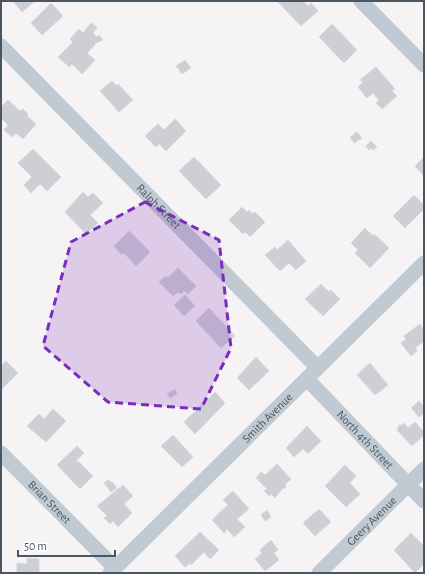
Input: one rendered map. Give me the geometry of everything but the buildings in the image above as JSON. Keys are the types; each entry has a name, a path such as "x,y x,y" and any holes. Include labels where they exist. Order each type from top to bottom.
{"street":[{"path":"361,1 424,65"},
{"name":"Ralph Street","path":"1,46 317,367"},
{"name":"Smith Avenue","path":"113,571 307,379 317,367 424,263"},
{"name":"North 4th Street","path":"307,379 424,501"},
{"name":"Brian Street","path":"1,453 113,571"},
{"name":"Geery Avenue","path":"319,573 424,469"}],"highlighted area":[{"path":"145,202 219,240 231,348 201,409 108,402 43,346 71,242"}]}
